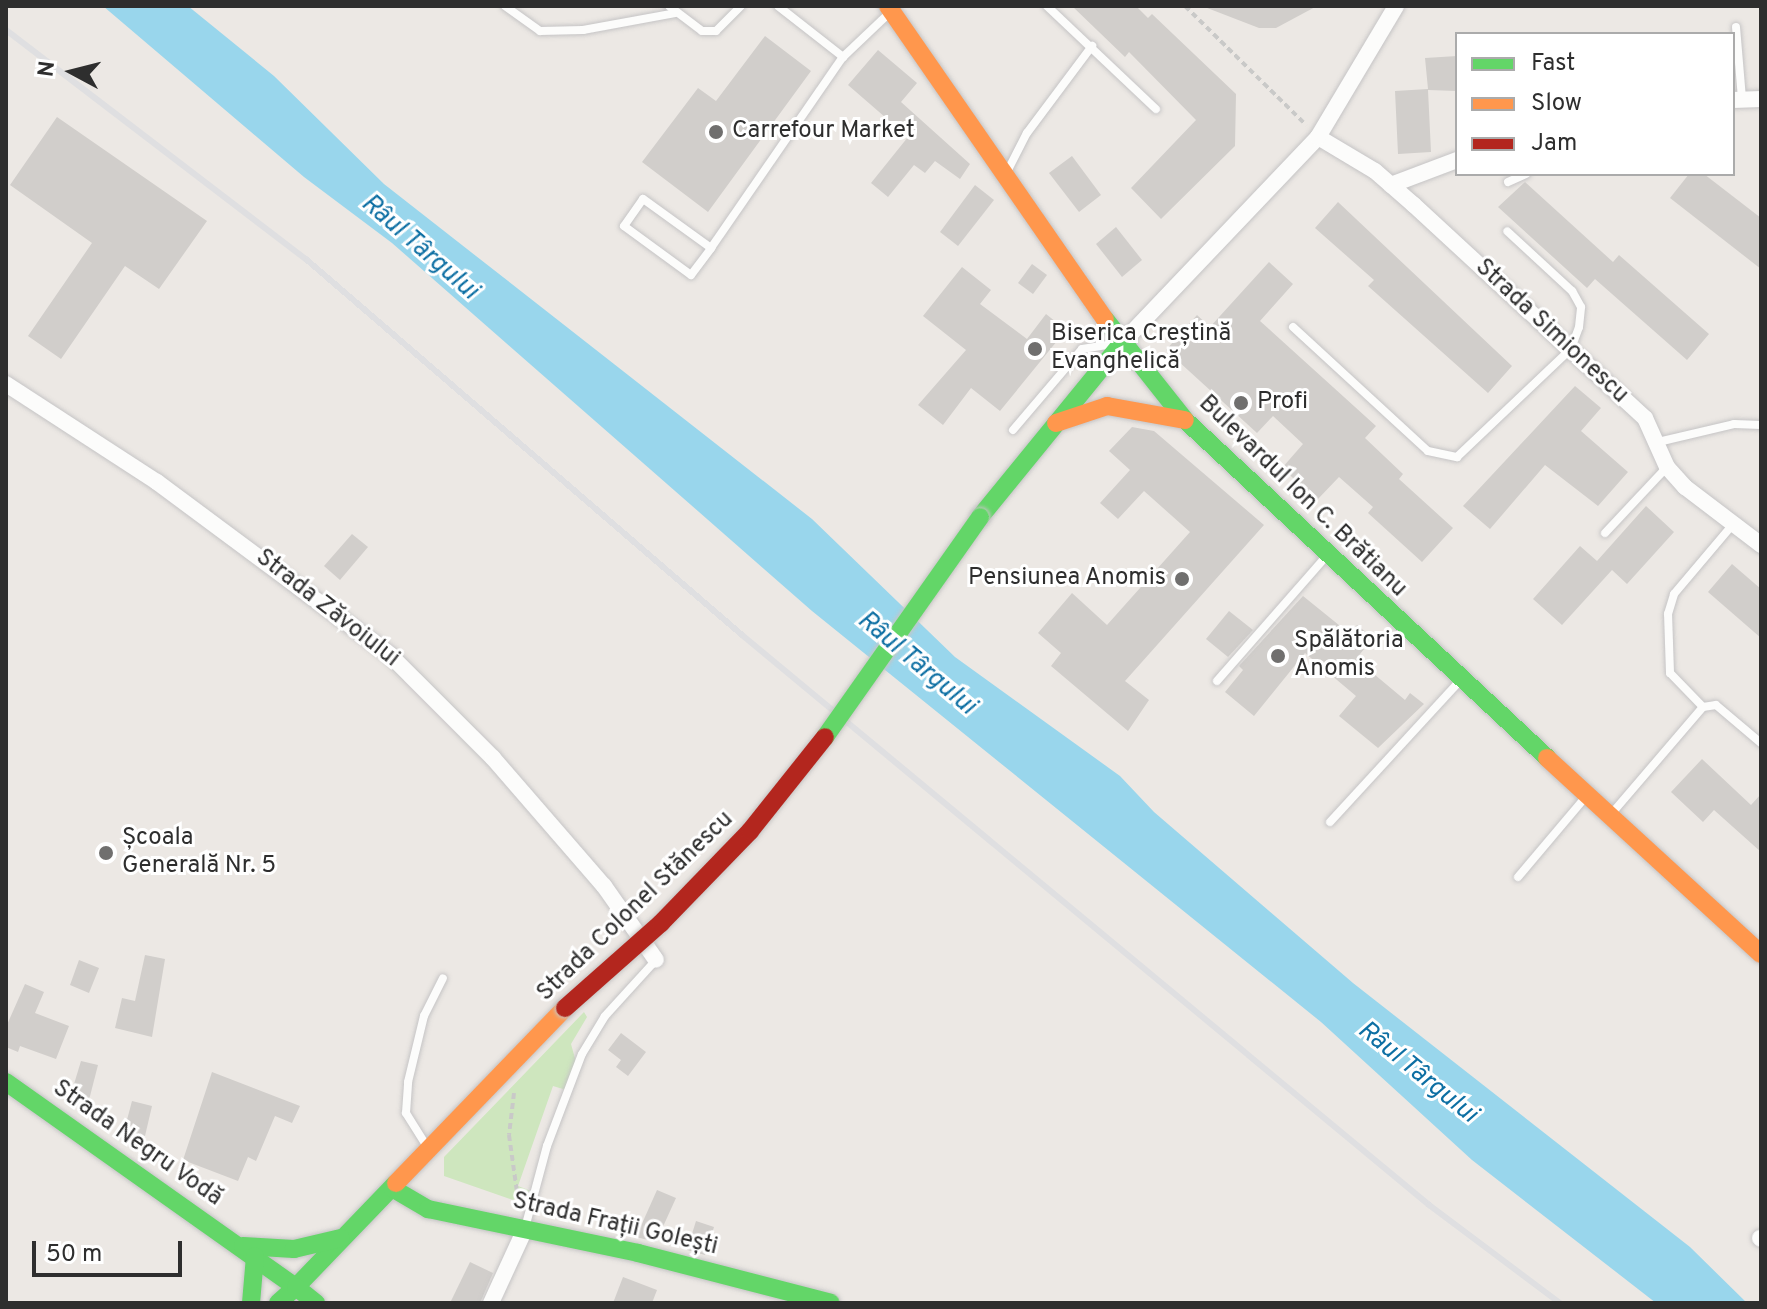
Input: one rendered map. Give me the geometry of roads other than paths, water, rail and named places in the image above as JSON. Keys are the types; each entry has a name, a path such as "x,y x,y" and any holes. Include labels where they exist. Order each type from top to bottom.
{"main road":[{"name":"Bulevardul Ion C. Brătianu","path":"890,8 1007,172 1122,343 1185,420 1326,556 1761,954"},
{"name":"Strada Colonel Stănescu","path":"278,1303 349,1235 565,1008 684,901 750,831 811,757 980,517 1050,426 1122,343"},
{"path":"1050,426 1107,406 1185,420"},
{"name":"Strada Negru Vodă","path":"6,1082 248,1251 316,1303"},
{"name":"Strada Frații Golești","path":"392,1188 428,1209 525,1229 831,1303"},
{"path":"251,1303 248,1251 294,1249 349,1235"}],"street":[{"path":"1122,343 1318,137 1396,6"},
{"path":"1737,100 1761,99"},
{"name":"Strada Simionescu","path":"1318,137 1391,185 1571,349 1645,418 1667,467 1707,507 1736,521 1761,545"},
{"path":"1391,185 1455,161"},
{"name":"Strada Zăvoiului","path":"6,384 157,482 391,656 493,758 604,886 656,960"},
{"path":"491,1303 525,1229"}],"lane":[{"path":"505,6 540,31 583,30 672,10 702,31 716,31 741,6"},
{"path":"778,6 843,57"},
{"path":"1047,6 1156,109"},
{"path":"711,248 643,199 624,226 691,275 711,248 843,57 890,8"},
{"path":"1736,27 1737,100"},
{"path":"1007,172 1027,133 1092,46"},
{"path":"1508,182 1522,176"},
{"path":"1293,327 1428,451 1442,458 1457,457 1571,349 1581,307 1572,291 1507,231"},
{"path":"1013,430 1082,349 1122,343"},
{"path":"1658,442 1734,424 1761,425"},
{"path":"1605,533 1667,467"},
{"path":"1703,707 1670,673 1668,614 1674,594 1736,521"},
{"path":"1217,681 1326,556"},
{"path":"1330,822 1461,679"},
{"path":"1610,816 1703,707 1716,705 1761,743"},
{"path":"1518,877 1588,795"},
{"path":"525,1229 547,1146 582,1054 605,1016 656,960"},
{"path":"429,1149 406,1113 408,1082 424,1016 443,978"}],"water":[{"name":"Râul Târgului","path":"103,6 188,6 274,76 384,184 812,519 955,657 1120,776 1154,812 1353,983 1690,1247 1747,1303 1656,1303 1472,1160 1321,1022 812,611 392,243 304,177"}],"railway":[{"path":"6,30 307,260 742,635 1429,1205 1560,1303"}],"place":[{"name":"Carrefour Market","path":"716,132"},
{"name":"Biserica Creștină Evanghelică","path":"1035,349"},
{"name":"Profi","path":"1241,403"},
{"name":"Pensiunea Anomis","path":"1182,579"},
{"name":"Spălătoria Anomis","path":"1278,656"},
{"name":"Școala Generală Nr. 5","path":"106,853"}]}
